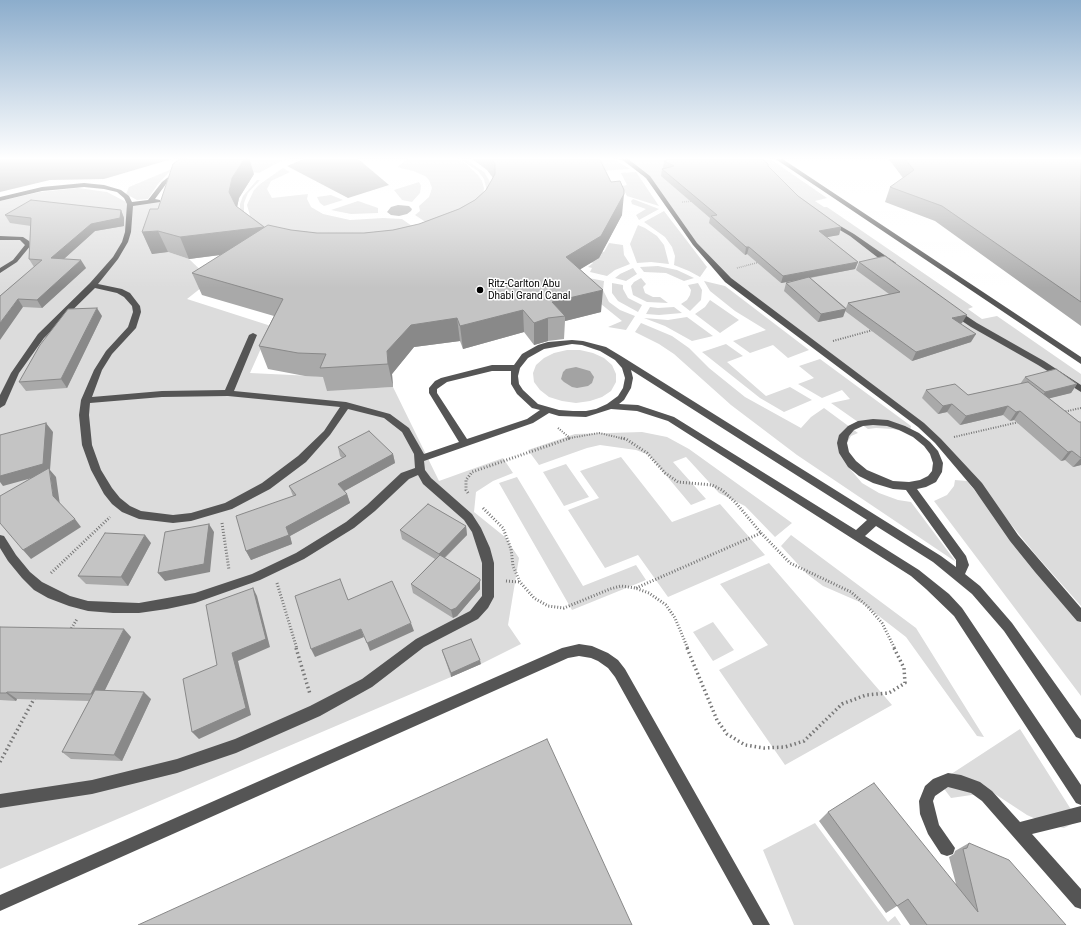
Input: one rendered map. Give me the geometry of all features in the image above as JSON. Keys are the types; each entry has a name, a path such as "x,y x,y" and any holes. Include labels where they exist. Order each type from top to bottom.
{"lane":[{"path":"0,405 15,373 41,336 64,311 93,285 116,258 125,242 128,232 130,204 129,201"},
{"path":"130,204 150,201"},
{"path":"665,201 695,244 719,272 738,289 921,425 938,441 978,486 998,517 1039,569 1081,617"},
{"path":"842,201 1081,361"},
{"path":"825,219 858,239 900,271"},
{"path":"0,238 21,238 27,242 28,245 18,257 0,271"},
{"path":"93,285 127,295 136,306 137,312 132,328 109,353 100,366 86,400 84,415 85,430 92,462 101,481 116,501 139,515 167,519 191,517 220,509 245,498 266,486 302,459 327,434 346,405"},
{"path":"944,305 968,321 1041,363 1081,390"},
{"path":"228,393 254,335"},
{"path":"618,358 626,368 629,378 628,388 621,398 610,406 586,414 545,412 535,406 520,392 514,376 516,368 525,356 541,347 562,342 577,342 593,345 611,353 938,559 957,574 976,590 996,613 1081,732"},
{"path":"465,444 433,393 433,388 444,380 492,368 516,368"},
{"path":"0,801 92,787 177,766 236,746 315,711 367,682 425,640 468,620 479,611 488,597 488,563 484,548 477,532 468,517 427,481 420,464 417,448 406,430 387,416 346,405 292,398 228,393 162,394 86,400"},
{"path":"610,406 638,408 671,419 857,536 930,584 958,612 1081,798"},
{"path":"0,539 12,558 26,575 38,586 52,594 84,605 113,608 139,608 195,598 231,586 300,556 338,533 371,508 420,464 465,444 530,421 545,412"},
{"path":"873,422 902,428 916,435 927,444 938,463 937,472 932,479 922,484 909,486 877,480 863,473 852,464 844,453 842,443 844,435 850,428 861,423 873,422"},
{"path":"927,444 938,441"},
{"path":"909,486 962,559 963,565 957,574"},
{"path":"857,536 875,520"},
{"path":"0,903 567,652 579,650 592,652 603,656 613,664 620,674 762,925"},
{"path":"947,848 933,829 928,814 926,801 930,791 938,784 948,780 961,782 975,787 987,796 1081,901"},
{"path":"1018,830 1081,814"}],"path":[{"path":"668,205 692,201"},
{"path":"719,272 765,261"},
{"path":"815,345 875,329"},
{"path":"1058,414 1081,408"},
{"path":"545,412 570,438"},
{"path":"938,441 1021,422"},
{"path":"469,495 466,490 466,480 472,472 570,438 598,433 626,439 647,453 665,473 678,482 712,485 722,490 736,503 761,533 790,563 851,592 882,623 904,668 905,683 889,693 866,695 842,704 804,741 786,747 764,748 745,745 727,734 717,720 675,618 666,605 649,593 635,588 621,586 564,608 548,606 534,598 520,582 513,566 511,549 503,528 478,503"},
{"path":"38,586 122,505"},
{"path":"220,509 231,586"},
{"path":"635,588 761,533"},
{"path":"273,569 315,711"},
{"path":"70,632 84,605"},
{"path":"0,762 37,694"}],"shaded area":[{"path":"0,201 125,201 130,204 150,201 175,201 152,254 168,252 189,259 211,280 187,299 271,326 250,373 333,377 336,390 393,387 439,481 503,458 513,473 493,481 476,492 474,512 505,537 519,558 508,625 521,644 481,664 472,643 443,654 451,677 0,869"},
{"path":"241,201 245,201 244,213 249,222 256,230 267,236 298,247 337,251 380,249 420,240 453,227 466,219 483,201 488,201 485,206 467,223 436,238 417,244 375,252 331,253 310,251 274,243 261,237 251,229 244,221 240,213"},
{"path":"249,201 308,201 311,207 323,214 350,220 383,218 402,219 426,236 288,242 251,219 247,205"},
{"path":"319,201 339,201 324,206"},
{"path":"358,201 378,208 378,213 351,214 331,210"},
{"path":"424,201 477,201 439,231 415,215 420,211 419,206"},
{"path":"631,201 639,201 659,209 639,220 636,215 646,209 632,204"},
{"path":"644,201 656,201 659,206"},
{"path":"665,201 815,201 824,207 827,207 973,307 968,309 982,319 997,316 1081,374 1081,606 1035,554 970,474 920,427 750,300 689,238"},
{"path":"398,205 409,206 412,209 407,214 399,216 391,215 387,212 391,207"},
{"path":"664,211 707,267 700,277 674,265 675,256 672,247 665,237 644,222"},
{"path":"638,225 657,236 664,245 669,264 651,262 637,263 630,244"},
{"path":"609,243 623,245 624,255 630,264 615,270 607,276 590,272 592,268 588,267 593,263 588,261 593,250 604,252"},
{"path":"658,266 677,270 694,278 684,281 666,273 644,272 640,267"},
{"path":"633,268 637,274 626,281 615,278 620,274"},
{"path":"589,278 604,281 603,290 609,302 620,310 635,316 626,330 608,327 622,321 575,283"},
{"path":"641,278 646,284 643,287 645,293 653,297 660,297 668,303 647,302 633,295 631,286 634,282"},
{"path":"704,281 725,286 809,350 788,358 773,345 750,353 733,341 766,330 735,311 710,291"},
{"path":"612,283 623,285 623,289 628,298 642,305 638,312 618,301 612,293"},
{"path":"698,283 702,290 701,300 690,311 681,304 687,300 690,295 691,290 688,285"},
{"path":"710,300 739,320 720,333 695,314 705,307"},
{"path":"650,307 674,307 682,313 659,315 646,314"},
{"path":"687,317 713,336 692,341 665,326 644,318 668,320"},
{"path":"641,323 672,336 689,348 709,368 745,397 801,428 811,417 824,408 858,433 851,436 845,446 845,457 851,470 862,483 879,493 898,500 911,502 956,562 797,455 731,405 674,354 659,344 635,332"},
{"path":"726,344 743,356 727,362 766,396 790,387 812,400 784,412 760,398 702,352"},
{"path":"567,350 580,350 593,353 604,358 612,365 616,374 616,382 611,391 602,397 576,403 549,397 540,390 534,382 533,373 536,365 544,358 554,353"},
{"path":"820,359 911,426 910,433 893,429 868,429 831,403 850,399 842,390 822,398 798,384 814,378 799,366"},
{"path":"576,367 590,371 594,377 592,383 588,386 577,388 572,387 561,379 563,372 566,369"},
{"path":"642,432 667,437 689,449 792,523 775,537 745,506 719,493 686,457 673,462 706,499 691,505 649,455 636,450 600,445 539,465 528,450 575,434"},
{"path":"621,457 672,522 720,504 765,555 668,597 638,555 605,568 568,510 599,498 580,471"},
{"path":"566,464 589,497 564,506 543,472"},
{"path":"517,477 583,586 636,565 646,580 572,610 499,483"},
{"path":"955,480 967,481 1081,623 1081,696 934,501 947,495 954,486"},
{"path":"791,535 916,628 984,737 977,736 906,637 862,603 823,586 807,574 781,546"},
{"path":"769,563 892,705 785,765 719,670 768,645 720,584"},
{"path":"713,622 734,650 713,661 693,632"},
{"path":"1020,729 1072,811 1072,824 1064,828 1049,825 1027,815 992,792 951,798 939,782"},
{"path":"815,823 888,922 895,916 901,925 794,925 763,850"}],"building":[{"path":"29,201 121,210 120,218 91,224 51,258 81,260 37,300 18,299 0,323 0,296 42,260 29,259 31,218 5,215"},
{"path":"161,201 234,201 236,206 264,227 180,237 158,231 142,232 150,209 158,209"},
{"name":"Ritz-Carlton Abu Dhabi Grand Canal","path":"473,201 620,201 601,236 566,257 603,290 552,302 565,316 548,318 534,323 523,310 460,326 457,318 411,325 387,351 388,364 320,368 326,354 298,353 259,346 283,299 192,273 268,225 291,230 317,233 364,233 393,230 419,224 459,209"},
{"path":"700,201 805,201 841,227 819,231 858,262 783,276 749,247 746,247 711,216 717,215"},
{"path":"929,201 1081,201 1081,302 942,206"},
{"path":"885,256 967,315 952,318 976,334 916,352 848,303 900,292 859,262"},
{"path":"809,277 846,309 821,314 786,283"},
{"path":"97,308 61,379 19,382 40,345 68,309"},
{"path":"1056,369 1077,384 1045,392 1025,377"},
{"path":"1028,382 1079,422 1081,422 1081,458 1072,451 1068,452 1020,411 1016,412 1008,406 966,416 952,404 943,406 926,390 955,384 968,395"},
{"path":"46,423 43,464 0,476 0,435"},
{"path":"369,431 393,454 338,484 347,494 286,527 289,535 246,551 236,516 296,495 289,486 346,456 338,447"},
{"path":"49,468 53,496 75,519 23,550 0,523 0,496"},
{"path":"428,504 466,526 439,554 400,530"},
{"path":"209,524 204,564 158,573 165,532"},
{"path":"105,533 145,535 121,577 78,576"},
{"path":"440,555 480,579 480,581 456,608 451,610 411,584"},
{"path":"340,579 348,600 392,581 411,623 367,643 361,629 311,649 295,596"},
{"path":"253,588 266,639 232,653 246,708 192,732 183,679 217,665 206,605"},
{"path":"0,627 124,629 91,694 0,693"},
{"path":"471,639 480,660 451,673 442,650"},
{"path":"95,690 144,692 114,755 62,752"},
{"path":"547,739 632,925 138,925"},
{"path":"874,783 978,912 963,849 967,848 969,843 1009,860 1066,925 927,925 908,899 897,906 828,812"}],"place":[{"name":"Ritz-Carlton Abu Dhabi Grand Canal","path":"480,290"}]}
